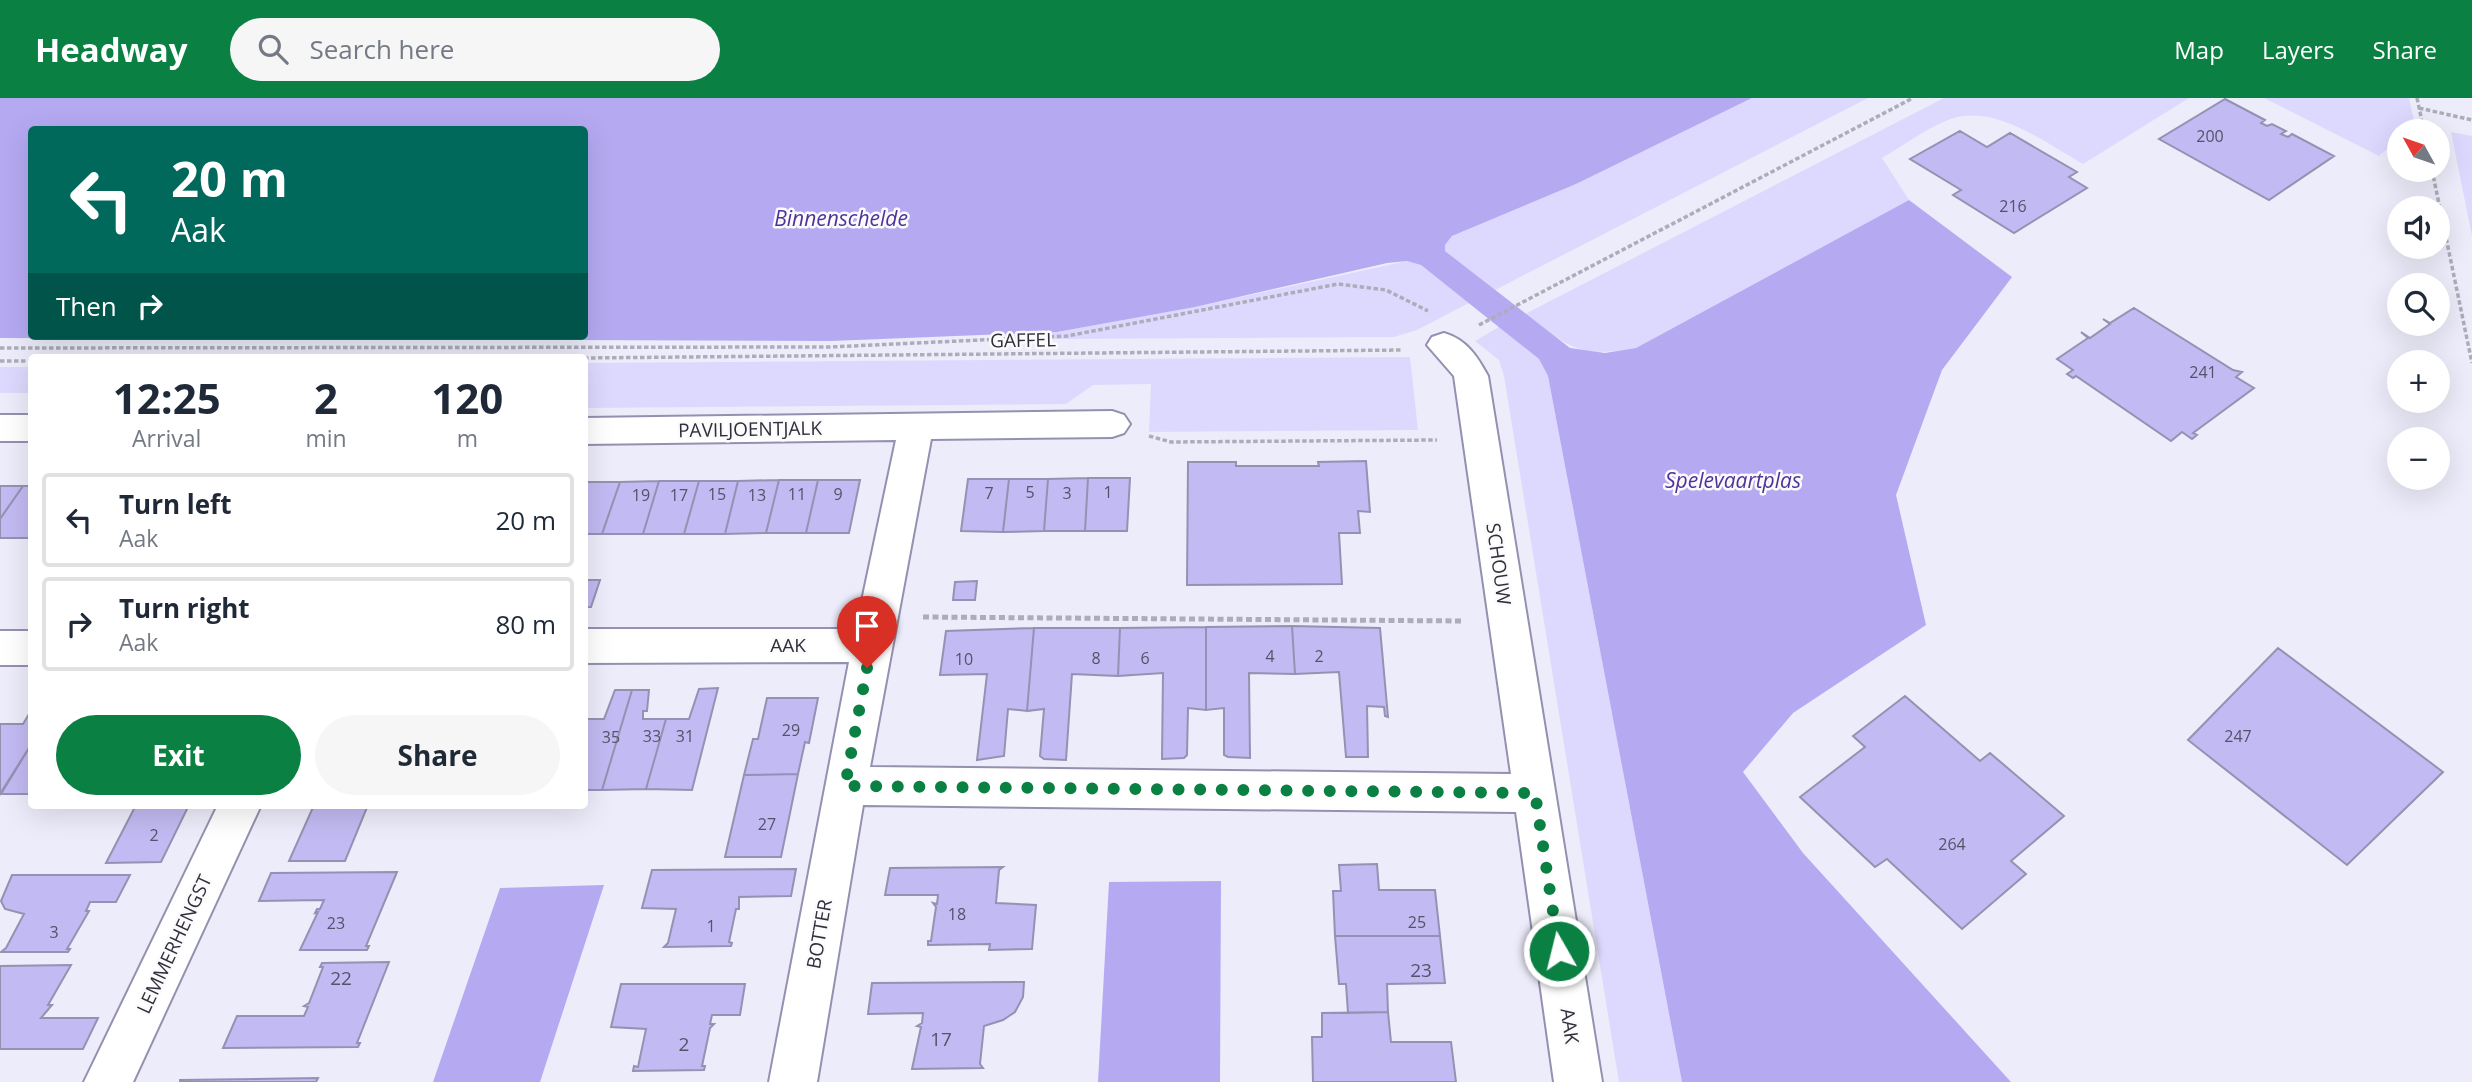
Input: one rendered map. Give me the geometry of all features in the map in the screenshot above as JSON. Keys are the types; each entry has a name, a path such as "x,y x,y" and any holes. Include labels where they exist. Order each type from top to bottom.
{"street":[{"name":"SCHOUW","path":"1451,340 1471,376 1535,793"},
{"name":"PAVILJOENTJALK","path":"588,431 1112,424"},
{"path":"916,426 845,786 1535,793"},
{"path":"0,428 28,428"},
{"name":"AAK","path":"588,646 874,631"},
{"path":"0,648 28,648"},
{"name":"BOTTER","path":"793,1082 845,786"},
{"name":"AAK","path":"1535,793 1578,1082"},
{"name":"LEMMERHENGST","path":"108,1082 238,809"}],"path":[{"path":"0,348 830,347 1067,337 1338,284 1372,285 1420,305 1451,340 1913,98"},
{"path":"2417,98 2421,119"},
{"path":"2419,108 2472,120"},
{"path":"2434,182 2472,363"},
{"name":"GAFFEL","path":"588,358 1412,350 1451,340"},
{"path":"0,361 28,361"},
{"path":"1112,424 1171,442 1481,439"},
{"path":"874,631 1507,621"}],"shaded area":[{"path":"1752,98 1868,98 1495,290 1445,251 1445,245 1452,236 1576,184"},
{"path":"1944,98 2189,98 2083,164 2036,136 2001,120 1965,116 1939,124 1882,158 1909,200 1636,348 1600,352 1576,348 1525,314"},
{"path":"2264,98 2409,98 2414,119 2387,119 2387,149 2379,156"},
{"path":"2451,132 2472,136 2472,236"},
{"path":"1407,261 1421,265 1469,303 1417,330 1394,337 1056,339 986,335 1057,332 1195,307"},
{"path":"1499,327 1539,359 1548,376 1682,1082 1619,1082 1504,376 1499,360 1475,341"},
{"path":"1410,357 1418,430 1149,432 1151,384 1093,385 1066,404 588,408 588,363"},
{"path":"0,367 28,367 28,393 0,393"}],"water":[{"path":"0,98 1752,98 1576,184 1452,236 1445,245 1445,251 1570,348 1605,353 1636,348 1909,200 2012,277 1942,370 1896,495 1926,625 1793,713 1743,772 1803,853 2011,1082 1682,1082 1548,376 1539,359 1421,265 1407,261 1387,263 1195,307 1057,332 831,341 554,340 588,340 588,126 28,126 28,338 0,338"},
{"path":"1221,881 1220,1082 1098,1082 1109,882"},
{"path":"604,885 540,1082 433,1082 500,888"}],"building":[{"path":"2225,99 2265,120 2261,123 2267,126 2272,124 2286,131 2281,134 2288,137 2292,134 2334,156 2269,200 2159,139"},
{"path":"1960,131 1987,147 2010,133 2077,172 2069,177 2087,188 2014,233 1953,195 1961,190 1910,159"},
{"path":"2134,308 2233,370 2242,372 2236,377 2254,388 2193,433 2197,435 2192,439 2182,432 2171,441 2076,376 2073,378 2067,374 2073,370 2057,359 2088,338 2081,332 2090,338 2110,324 2103,319 2110,323"},
{"path":"1366,461 1370,512 1358,511 1360,533 1339,533 1342,584 1187,585 1188,462 1236,462 1236,466 1319,466 1318,462"},
{"path":"1088,478 1130,478 1127,531 1085,531"},
{"path":"1088,478 1085,531 1044,531 1048,479"},
{"path":"968,479 1009,479 1003,532 961,531"},
{"path":"1009,479 1048,479 1044,531 1003,532"},
{"path":"779,480 818,480 806,533 766,533"},
{"path":"779,480 766,533 725,534 738,481"},
{"path":"818,480 860,480 849,533 806,533"},
{"path":"659,481 699,481 684,534 643,534"},
{"path":"659,481 643,534 602,534 620,482"},
{"path":"699,481 738,481 725,534 684,534"},
{"path":"588,482 620,482 602,534 588,534"},
{"path":"0,486 23,486 0,519"},
{"path":"23,486 28,486 28,538 0,538 0,519"},
{"path":"588,580 600,580 591,607 588,607"},
{"path":"977,581 975,600 953,600 955,582"},
{"path":"1292,626 1380,628 1388,717 1385,716 1384,707 1367,706 1368,757 1346,757 1339,672 1295,674"},
{"path":"1292,626 1295,674 1249,673 1250,758 1224,755 1224,708 1206,710 1206,627"},
{"path":"1206,627 1206,710 1188,708 1187,755 1184,758 1162,759 1163,673 1118,676 1120,628"},
{"path":"1034,628 1027,711 1008,709 1004,756 977,760 987,674 940,675 946,631"},
{"path":"1034,628 1120,628 1118,676 1072,674 1066,760 1044,759 1040,756 1044,709 1027,711"},
{"path":"2278,648 2443,772 2347,865 2188,740"},
{"path":"718,688 692,790 646,789 666,719 689,719 699,689"},
{"path":"615,690 632,690 602,790 588,790 588,719 604,719"},
{"path":"632,690 649,690 647,711 643,711 643,719 666,719 646,789 602,790"},
{"path":"1905,696 1980,761 1990,753 2064,816 2011,861 2026,874 1962,929 1887,859 1875,867 1800,797 1865,747 1853,736"},
{"path":"767,698 818,698 809,743 805,742 798,774 744,775 753,739 758,739"},
{"path":"28,716 28,749 0,794 0,724 23,724"},
{"path":"28,750 28,794 1,794"},
{"path":"798,774 781,857 725,857 744,775"},
{"path":"134,809 187,809 161,862 106,863"},
{"path":"312,809 366,809 345,861 289,861"},
{"path":"1377,864 1379,890 1435,890 1440,936 1335,936 1333,891 1341,891 1339,865"},
{"path":"1003,867 999,870 996,903 1036,905 1032,949 989,950 990,944 928,945 928,941 931,941 936,907 933,903 937,904 938,895 885,895 890,868"},
{"path":"796,869 791,896 739,897 739,909 736,909 729,942 732,943 731,946 664,947 668,943 676,909 642,908 652,870"},
{"path":"397,872 366,946 369,946 367,950 300,950 318,912 315,913 324,900 259,901 271,873"},
{"path":"12,875 130,875 116,902 90,902 86,911 89,911 67,949 70,949 68,952 1,952 6,948 24,914 5,909 1,901"},
{"path":"1335,936 1440,936 1445,983 1387,984 1388,1012 1348,1013 1346,984 1339,984"},
{"path":"389,962 357,1043 360,1043 358,1047 223,1048 237,1016 304,1016 308,1007 304,1006 309,1003 323,967 320,967 322,963"},
{"path":"71,965 48,1005 52,1005 41,1018 98,1018 83,1049 0,1049 0,966"},
{"path":"1024,982 1023,997 1015,1012 1003,1020 984,1026 980,1064 983,1068 912,1069 921,1027 917,1026 922,1023 923,1013 868,1014 872,983"},
{"path":"621,984 745,984 740,1015 712,1015 710,1024 714,1024 710,1028 702,1066 705,1066 704,1070 633,1071 634,1066 638,1067 646,1029 611,1027"},
{"path":"1388,1012 1391,1042 1451,1042 1456,1082 1313,1082 1312,1037 1322,1037 1322,1013"},
{"path":"318,1078 316,1082 180,1082 180,1080"}],"route":[{"path":"867,668 845,786 1535,793 1559,951"}],"water label":[{"name":"Binnenschelde","path":"841,219"},
{"name":"Spelevaartplas","path":"1733,481"}]}
